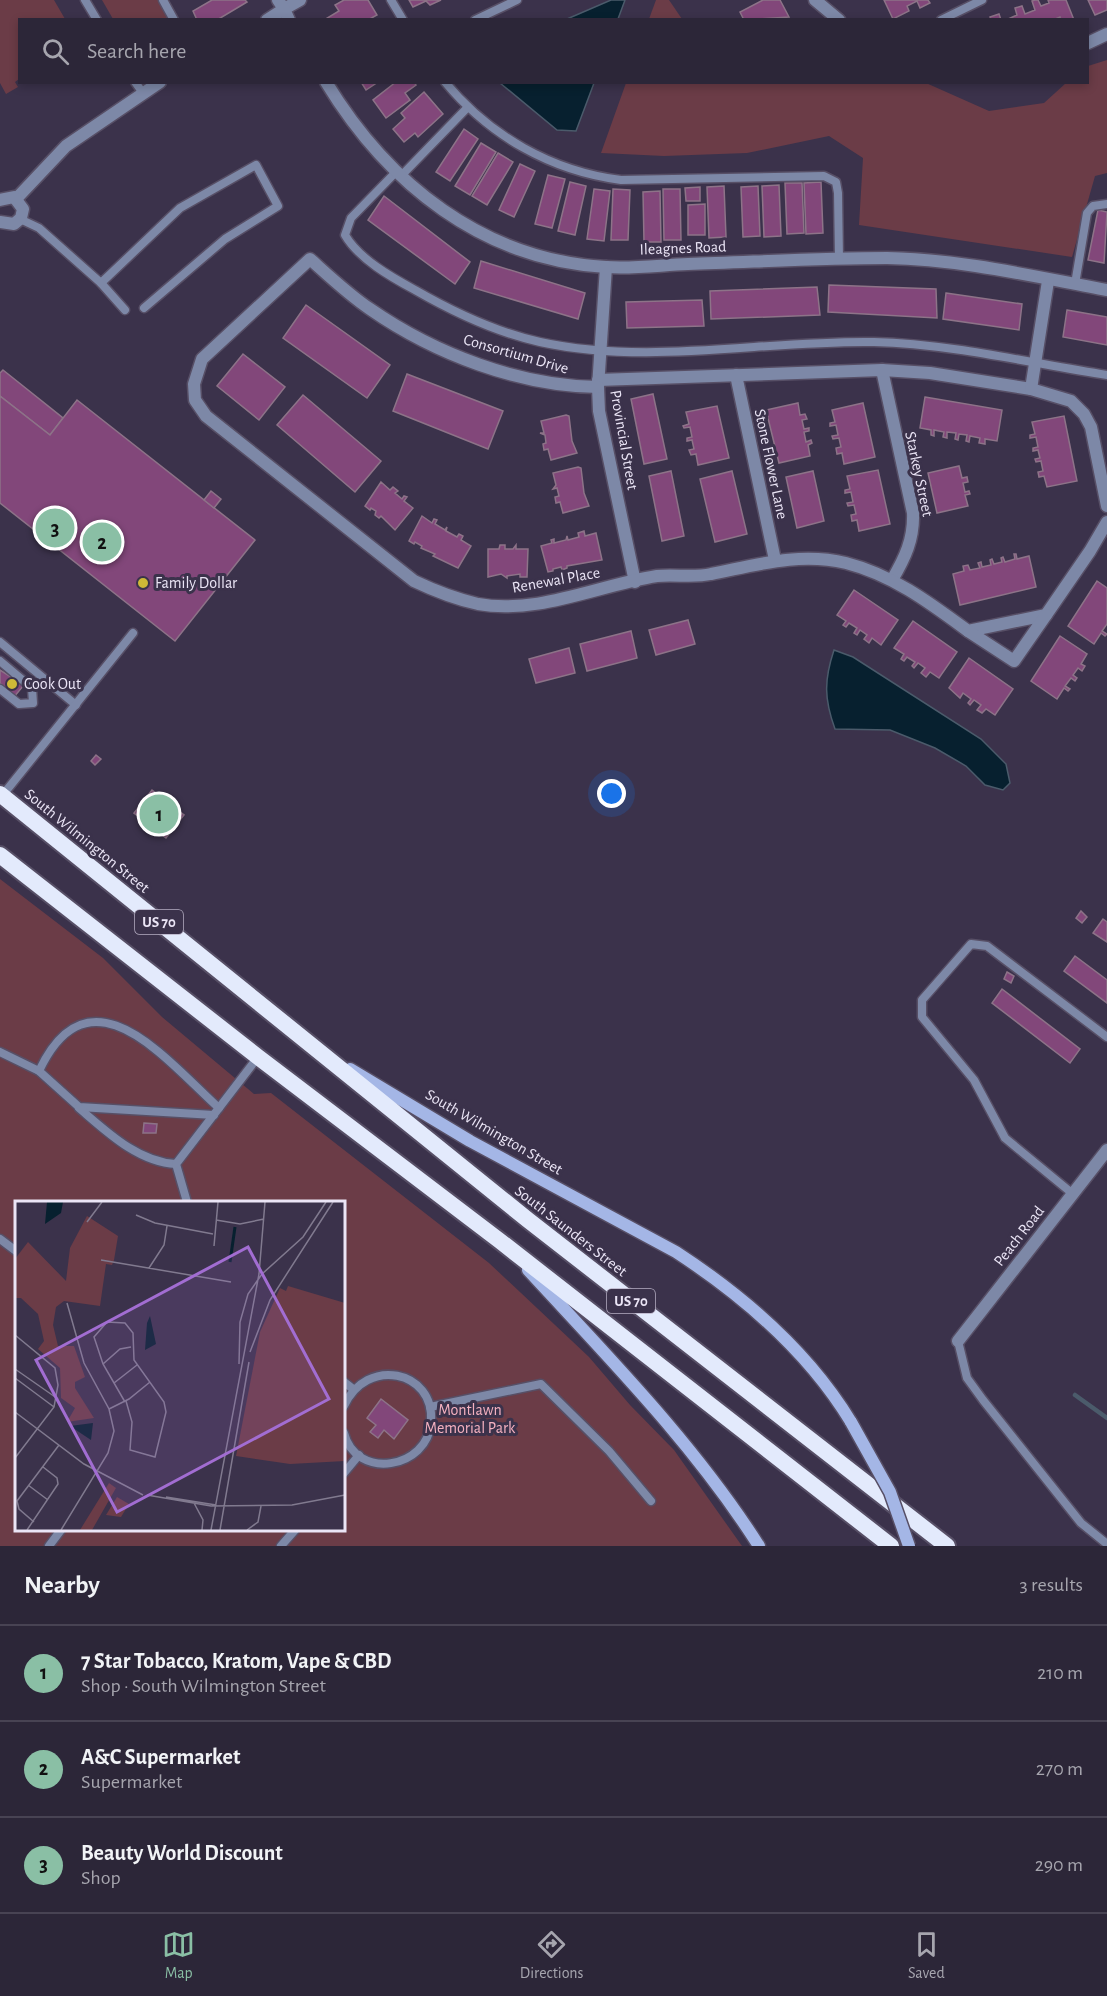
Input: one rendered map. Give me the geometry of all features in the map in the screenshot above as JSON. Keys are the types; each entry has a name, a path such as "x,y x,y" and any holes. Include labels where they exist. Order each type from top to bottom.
{"highway":[{"name":"South Wilmington Street","path":"1,795 318,1050"},
{"name":"US 70","path":"0,855 258,1057 500,1240 891,1546"},
{"name":"South Saunders Street","path":"318,1050 564,1248 947,1546"}],"main road":[{"name":"South Wilmington Street","path":"318,1050 470,1141 676,1252 706,1272 771,1324 813,1370 851,1422 890,1492 909,1546"},
{"path":"500,1240 656,1410 712,1479 759,1546"}],"street":[{"path":"270,18 300,0"},
{"path":"820,2 837,18"},
{"path":"1089,43 1107,34"},
{"name":"Ileagnes Road","path":"327,84 356,129 398,175 467,225 502,241 557,259 606,267 890,258 942,262 1107,290"},
{"path":"16,199 66,146 139,88"},
{"path":"0,200 9,196 16,199 23,209 20,219 10,225 0,222"},
{"name":"Consortium Drive","path":"310,259 368,308 421,339 461,357 532,379 574,387 598,383 736,375 882,370 930,373 1031,389"},
{"name":"Renewal Place","path":"310,259 202,359 194,384 195,400 206,416 414,581 438,592 480,604 508,606 531,604 657,576 702,576 775,560 808,558 843,563 892,580 1014,661 1046,615"},
{"name":"Provincial Street","path":"606,267 598,383 599,411 635,582"},
{"path":"1048,281 1031,389 1071,401 1084,414 1091,427 1107,506"},
{"name":"Starkey Street","path":"882,370 913,513 914,532 909,548 892,580"},
{"name":"Stone Flower Lane","path":"736,375 775,560"},
{"path":"968,631 1046,615 1107,522"},
{"name":"Peach Road","path":"958,1341 1107,1150"}],"lane":[{"path":"84,0 96,18"},
{"path":"163,0 173,18"},
{"path":"391,0 402,18"},
{"path":"479,18 517,0"},
{"path":"945,18 982,0"},
{"path":"447,84 468,107 535,156 568,170 596,177 621,180 824,176 836,182 838,193 839,259"},
{"path":"468,107 351,218 345,235 358,251 398,280 450,310 483,324 542,342 600,349 671,352 874,342 915,345 1107,375"},
{"path":"101,284 180,208 256,165 278,206 225,240 144,308"},
{"path":"1074,284 1087,213 1093,206 1107,204"},
{"path":"20,219 39,228 101,284 125,310"},
{"path":"1,795 133,633"},
{"path":"0,642 76,705"},
{"path":"0,661 32,688 33,703 19,704 0,689"},
{"path":"1073,1194 1005,1138 974,1080 922,1017 922,1000 971,944 987,946 1107,1037"},
{"path":"39,1071 58,1038 82,1025 106,1023 138,1034 216,1111"},
{"path":"0,1052 39,1071 79,1107 139,1153 160,1163 176,1164"},
{"path":"176,1164 258,1057"},
{"path":"79,1107 216,1111"},
{"path":"176,1164 186,1201"},
{"path":"0,1239 15,1250"},
{"path":"958,1341 967,1378 983,1400 1081,1523 1107,1544"},
{"path":"345,1404 353,1389 372,1376 387,1374 414,1383 430,1407 431,1421 429,1435 422,1448 410,1458 396,1464 380,1465 359,1455 345,1434"},
{"path":"345,1383 353,1389"},
{"path":"430,1407 541,1384 609,1451 651,1501"},
{"path":"345,1472 359,1455"},
{"path":"49,1546 60,1531"},
{"path":"281,1546 294,1531"}],"green space":[{"path":"0,0 54,0 64,18 18,18 18,80 15,82 18,87 6,94 0,83"},
{"path":"102,0 158,0 168,18 112,18"},
{"path":"656,0 669,0 681,18 649,18"},
{"path":"1107,60 1107,173 1095,176 1072,257 859,225 863,158 829,136 747,153 664,156 601,153 626,84 928,84 989,111 1044,103 1065,84 1089,84 1089,66"},
{"name":"Montlawn Memorial Park","path":"0,879 103,958 162,1017 254,1094 271,1093 489,1263 589,1357 630,1405 674,1450 742,1546 0,1546"}],"water":[{"path":"611,0 625,0 618,18 569,18"},
{"path":"501,84 594,84 576,131 557,130"},
{"path":"834,650 853,657 981,739 1006,764 1010,783 1003,790 985,785 966,766 935,748 890,730 835,729 827,699 828,671"}],"building":[{"path":"212,0 245,0 247,2 220,18 196,18 193,11"},
{"path":"344,0 368,0 377,15 372,18 327,18 339,11 335,5"},
{"path":"409,0 441,0 430,5 426,1 413,7"},
{"path":"763,0 780,0 789,17 743,18 740,12"},
{"path":"884,0 928,0 930,3 920,8 917,1 907,6 909,11 893,18"},
{"path":"1038,0 1041,6 1049,3 1048,0 1066,0 1073,18 1010,18 1017,15 1015,8 1022,6 1025,14 1035,10 1032,1"},
{"path":"1088,0 1107,0 1107,10 1095,15"},
{"path":"999,14 1000,18 990,18"},
{"path":"362,84 375,84 366,90"},
{"path":"393,84 416,85 405,93 410,100 386,118 373,100"},
{"path":"424,92 443,114 418,137 415,133 404,142 393,129 405,118 401,113"},
{"path":"464,129 478,139 450,181 436,172"},
{"path":"481,143 496,152 470,195 455,186"},
{"path":"498,153 513,162 487,205 472,196"},
{"path":"520,164 535,171 514,217 499,210"},
{"path":"548,175 565,179 552,228 535,224"},
{"path":"570,182 586,186 575,235 558,231"},
{"path":"821,182 823,233 806,234 804,183"},
{"path":"785,183 802,183 804,233 787,234"},
{"path":"779,185 781,236 764,237 762,186"},
{"path":"724,186 726,237 709,238 707,187"},
{"path":"758,186 760,236 743,237 741,187"},
{"path":"700,187 700,201 686,201 685,188"},
{"path":"594,189 610,191 604,241 587,239"},
{"path":"613,189 630,190 628,240 611,240"},
{"path":"663,189 680,189 681,240 664,240"},
{"path":"660,191 661,242 644,242 643,192"},
{"path":"384,196 470,262 455,284 368,220"},
{"path":"705,204 705,235 688,235 688,205"},
{"path":"1098,210 1107,212 1104,263 1088,260"},
{"path":"481,261 585,293 578,319 474,288"},
{"path":"829,285 936,289 937,318 828,312"},
{"path":"817,287 820,315 711,319 710,291"},
{"path":"946,293 1022,304 1019,330 943,319"},
{"path":"702,300 704,326 627,328 626,302"},
{"path":"306,305 390,365 367,398 283,338"},
{"path":"1067,310 1107,317 1107,345 1063,337"},
{"path":"243,354 285,387 259,420 217,386"},
{"path":"3,370 63,418 50,435 0,396 0,373"},
{"path":"407,374 503,411 488,449 393,411"},
{"path":"653,394 667,459 644,464 631,399"},
{"path":"303,395 381,461 355,492 277,425"},
{"path":"0,396 50,435 77,400 255,540 175,641 0,503"},
{"path":"925,397 1002,410 997,441 985,439 985,444 979,443 980,438 970,436 969,442 966,441 967,435 959,434 958,440 955,439 956,433 947,432 947,438 943,437 944,432 934,430 934,436 931,435 931,430 920,428"},
{"path":"798,403 800,415 805,414 807,419 802,420 804,429 809,428 809,431 804,432 806,442 811,440 812,443 808,445 810,456 779,463 766,410"},
{"path":"863,403 875,457 844,464 842,453 837,454 836,448 841,447 839,438 833,439 832,436 838,435 836,425 830,426 830,423 835,422 832,410"},
{"path":"717,406 729,458 698,465 696,454 691,455 689,450 694,449 692,440 687,441 687,438 692,437 690,427 684,428 683,426 689,424 686,412"},
{"path":"569,416 572,441 577,453 551,460 548,449 544,450 543,444 546,443 545,435 540,433 544,433 541,421"},
{"path":"1064,416 1077,481 1047,487 1044,476 1039,477 1038,472 1043,471 1041,461 1036,462 1035,459 1040,458 1038,450 1033,451 1033,448 1038,447 1036,437 1030,438 1030,435 1035,434 1032,422"},
{"path":"959,466 962,478 967,477 968,482 963,483 965,492 969,491 970,494 965,495 968,506 937,513 928,473"},
{"path":"581,468 584,493 589,506 563,513 560,502 556,503 555,497 559,496 557,488 553,489 556,485 553,473"},
{"path":"878,470 890,524 859,531 857,520 852,521 851,515 856,514 854,505 848,506 847,503 853,502 851,492 845,493 845,490 850,489 847,476"},
{"path":"671,471 684,536 662,541 649,476"},
{"path":"732,471 747,534 715,542 700,479"},
{"path":"813,471 824,521 797,528 786,477"},
{"path":"381,482 390,490 393,487 398,491 395,493 402,499 404,496 407,497 404,501 413,508 395,530 381,516 379,518 375,515 376,511 365,506"},
{"path":"211,491 221,499 214,508 204,500"},
{"path":"422,516 432,523 434,519 437,520 435,524 445,530 447,527 446,531 457,537 459,534 463,536 461,540 471,546 458,568 433,556 435,554 421,548 422,546 415,542 414,544 409,541"},
{"path":"584,531 585,536 596,533 602,560 567,566 562,570 561,567 548,572 541,546 552,543 551,540 554,539 554,543 566,540 567,536 568,540 579,537 578,533"},
{"path":"500,545 505,545 505,549 513,549 516,545 516,549 528,549 527,577 520,577 520,574 507,576 507,578 501,574 488,577 488,549 499,549"},
{"path":"1014,554 1017,559 1029,556 1036,587 960,605 953,574 964,571 963,566 968,565 970,570 980,568 978,563 981,562 982,567 991,565 990,560 992,559 994,564 1002,562 1003,557 1005,562 1015,559"},
{"path":"1097,581 1107,588 1107,624 1102,631 1107,634 1105,636 1101,633 1094,644 1068,626"},
{"path":"854,590 898,620 881,645 872,638 869,643 864,639 867,635 860,630 857,635 854,633 857,628 849,623 846,627 843,625 846,621 837,615"},
{"path":"688,620 695,644 656,655 649,630"},
{"path":"913,621 957,652 939,678 930,672 926,677 921,673 925,668 918,663 914,668 912,666 915,662 907,657 904,661 901,659 904,654 894,648"},
{"path":"631,631 637,658 587,671 580,644"},
{"path":"1060,636 1087,654 1081,664 1085,666 1082,671 1078,668 1073,675 1077,678 1075,681 1071,678 1065,686 1070,689 1068,691 1064,688 1057,699 1031,681"},
{"path":"569,648 575,673 536,683 529,659"},
{"path":"969,658 1013,689 995,715 986,709 982,713 977,710 981,705 974,700 970,705 968,703 971,699 963,693 960,698 949,688"},
{"name":"Cook Out","path":"0,670 24,685 14,697 0,683"},
{"path":"96,755 101,759 95,765 91,761"},
{"path":"152,790 184,815 166,838 134,813"},
{"path":"1081,911 1087,917 1082,923 1076,918"},
{"path":"1103,919 1107,922 1107,942 1093,933"},
{"path":"1075,956 1107,980 1107,1003 1064,971"},
{"path":"1007,972 1014,976 1011,983 1004,979"},
{"path":"1002,989 1080,1049 1070,1063 992,1003"},
{"path":"144,1123 157,1124 156,1133 143,1133"},
{"path":"381,1399 408,1420 394,1439 384,1430 378,1438 370,1432 376,1425 367,1418"}],"waterway":[{"path":"1075,1395 1107,1418"}],"place":[{"name":"Beauty World Discount","path":"55,528"},
{"name":"A&C Supermarket","path":"102,542"},
{"name":"Family Dollar","path":"143,583"},
{"name":"Cook Out","path":"12,684"},
{"name":"7 Star Tobacco, Kratom, Vape & CBD","path":"159,814"}]}
